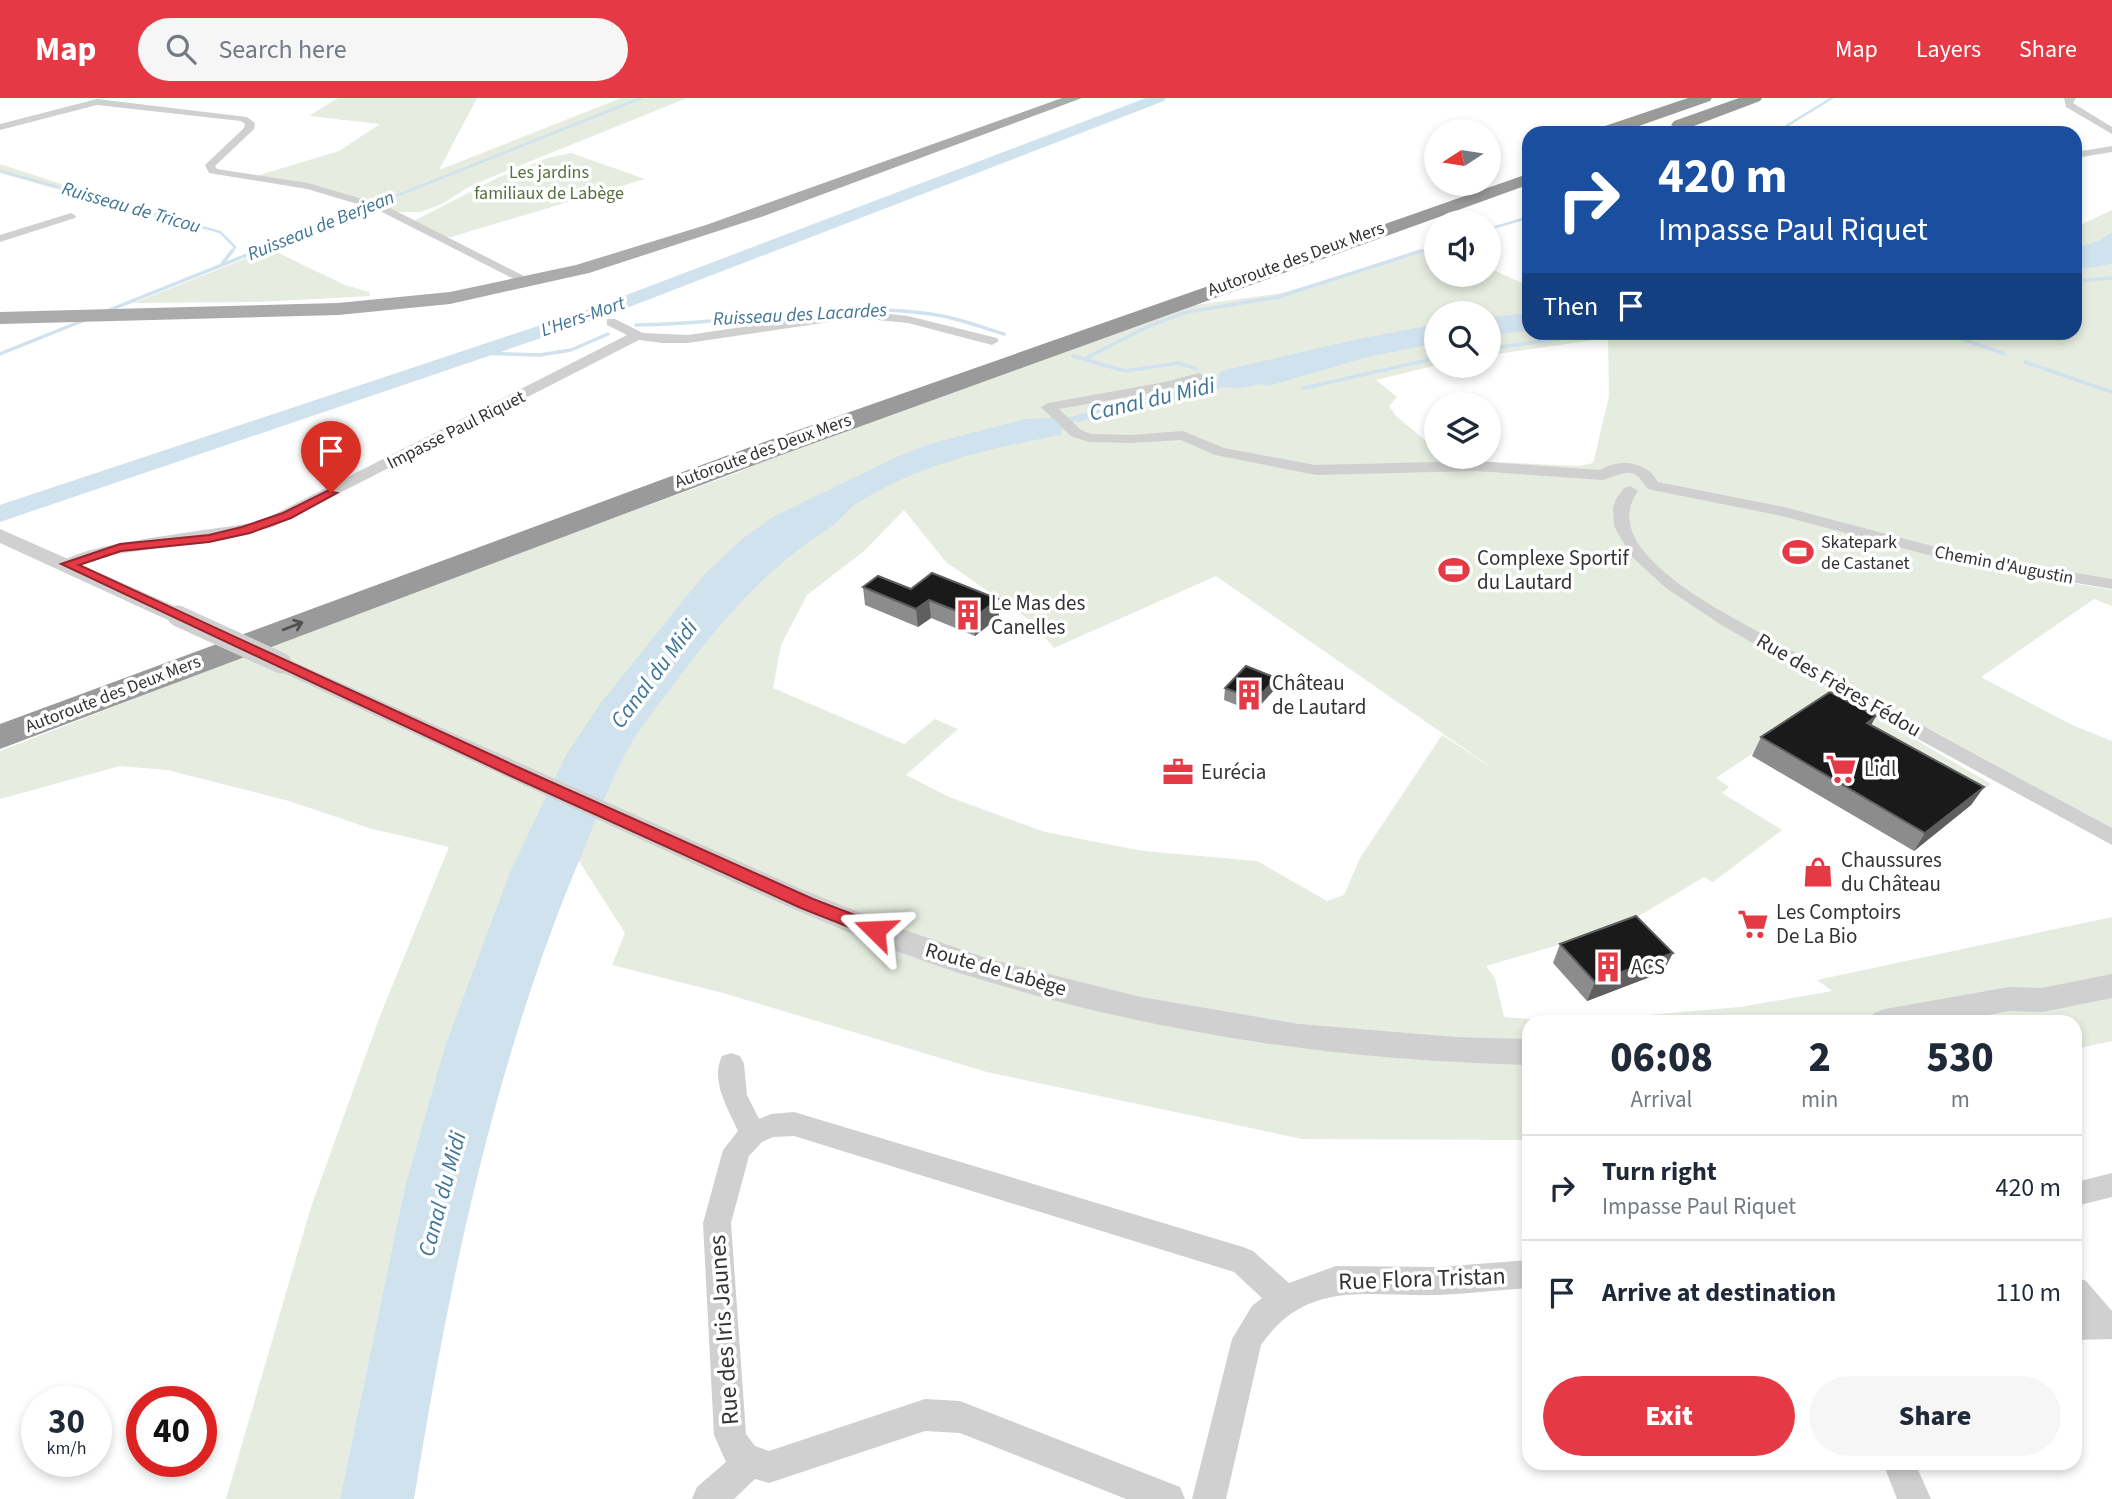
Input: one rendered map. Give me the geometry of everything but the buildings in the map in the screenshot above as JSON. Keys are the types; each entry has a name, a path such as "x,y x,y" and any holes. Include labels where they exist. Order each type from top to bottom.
{"highway":[{"path":"1622,126 1704,98"},
{"path":"1677,126 1754,98"},
{"path":"1502,169 1522,162"},
{"name":"Autoroute des Deux Mers","path":"0,737 454,564 826,428 1325,248 1522,181"},
{"name":"Autoroute des Deux Mers","path":"0,713 631,480 1429,196"}],"main road":[{"path":"0,319 113,314 283,313 451,298 542,279 685,239 1075,98"}],"street":[{"path":"137,105 155,98"},
{"path":"2072,98 2067,100 2069,105 2090,115 2112,131"},
{"path":"0,127 89,100 232,116 248,121 249,128 209,165 212,172 295,183 382,208 520,277"},
{"path":"2082,154 2112,149"},
{"path":"0,239 71,216"},
{"name":"Impasse Paul Riquet","path":"611,322 638,335 694,337 839,315 870,314 992,341"},
{"name":"Impasse Paul Riquet","path":"68,564 120,548 209,539 267,524 638,335"},
{"path":"1199,377 1166,386 1048,407 1083,437 1101,440 1183,435 1220,452 1316,470 1318,478 1333,481 1343,476 1339,470 1403,466 1486,466 1553,469 1604,475 1612,469 1630,469 1647,475 1652,485 1640,491 1630,491 1611,485 1604,475"},
{"name":"Chemin d'Augustin","path":"1652,485 1784,512 1958,558 2112,584"},
{"name":"Rue des Frères Fédou","path":"1630,491 1620,500 1619,513 1623,528 1643,560 1665,579 1733,624 1849,693 2112,837"},
{"name":"Route de Labège","path":"4,537 807,904 920,947 1041,984 1151,1011 1279,1033 1385,1046 1522,1052"},
{"path":"2009,999 2033,987 2112,968"},
{"path":"1923,1015 2009,999 2042,1000 2112,986"},
{"path":"731,1064 734,1095 753,1134 771,1126 794,1124 1243,1261 1285,1299"},
{"name":"Rue des Iris Jaunes","path":"748,1463 736,1451 730,1435 717,1223 737,1150 753,1134"},
{"path":"2082,1192 2112,1185"},
{"name":"Rue Flora Tristan","path":"1209,1499 1247,1339 1263,1316 1285,1299 1336,1280 1438,1281 1522,1275"},
{"path":"2082,1301 2096,1325"},
{"path":"709,1499 748,1463 769,1467 925,1415 960,1417 1168,1499"},
{"path":"1902,1470 1914,1499"}],"green space":[{"path":"338,98 477,98 439,170 621,98 687,98 494,176 467,188 442,204 420,212 395,212 377,205 256,176 339,151 380,124 309,116"},
{"name":"Les jardins familiaux de Labège","path":"571,153 645,179 451,237 443,237 414,221 499,177 548,158"},
{"path":"0,164 218,235 0,173"},
{"path":"2112,210 2112,232 2100,240 2082,246 2082,224"},
{"path":"270,249 345,285 369,292 370,296 257,302 133,303"},
{"path":"1424,252 1424,287 1501,287 1501,273 1522,283 1522,340 1594,340 1501,353 1501,301 1424,301 1424,368 1376,380 1397,397 1389,406 1396,416 1424,439 1424,469 1501,469 1501,462 1580,466 1593,463 1609,397 1608,340 2082,340 2082,269 2112,264 2112,580 1960,563 2112,590 2112,606 2094,599 1981,677 2072,725 2112,741 2112,830 1803,658 1787,664 1991,784 1978,794 1819,709 1716,778 1729,787 1722,793 1782,830 1713,882 1704,877 1644,913 1592,935 1486,966 1495,978 1504,1017 1522,1018 1522,1140 1302,1139 987,1072 723,993 612,965 625,933 579,861 404,1191 340,1499 226,1499 311,1207 380,1016 449,847 369,828 289,801 167,770 120,766 0,799 0,751 395,598 734,474 874,415 1181,307 1282,293","holes":["904,510 946,562 1031,621 1054,648 1216,576 1501,774 1442,735 1360,858 1344,895 1327,901 1257,861 1143,851 1045,832 949,797 906,775 958,729 935,719 904,744 773,688 781,645 807,595 864,551"]},
{"path":"2112,917 2112,1041 2082,1048 2082,1015 1649,1015 1740,1007 1832,991 1817,980"}],"water":[{"path":"2112,232 2112,264 2082,269 2082,246 2100,240"},
{"path":"1522,314 1522,332 1501,334 1501,316"},
{"name":"Canal du Midi","path":"1424,326 1424,346 1367,357 1268,386 1261,384 1239,388 1223,387 1180,399 1157,402 1154,399 1156,402 1124,413 1077,422 1075,419 1075,422 1063,427 1061,435 956,459 906,478 881,489 854,506 782,563 722,623 631,743 608,790 551,933 524,1012 478,1172 443,1335 414,1499 340,1499 404,1191 445,1047 510,872 566,755 600,704 702,577 742,539 773,517 894,458 933,443 1026,419 1070,417 1217,382 1220,372 1229,369"}],"waterway":[{"name":"Ruisseau de Berjean","path":"253,253 641,98"},
{"name":"L'Hers-Mort","path":"0,514 599,312 1159,98"},
{"path":"1786,126 1832,98"},
{"name":"Ruisseau de Tricou","path":"0,171 220,232 235,247 231,253"},
{"path":"1501,225 1522,219"},
{"path":"1416,253 1424,250"},
{"name":"Ruisseau de Tricou","path":"222,264 232,251"},
{"name":"Ruisseau de Berjean","path":"107,311 257,251"},
{"path":"1084,359 1149,326 1187,312 1278,297 1421,251"},
{"path":"2082,280 2112,278"},
{"name":"Ruisseau des Lacardes","path":"636,325 820,311 894,310 950,317 1004,334"},
{"name":"Ruisseau de Berjean","path":"0,354 87,319"},
{"name":"Ruisseau des Lacardes","path":"477,353 540,355 571,350 608,334"},
{"name":"Ruisseau des Lacardes","path":"1501,347 1548,340"},
{"name":"Ruisseau des Lacardes","path":"1965,340 2005,354"},
{"name":"Ruisseau des Lacardes","path":"1073,356 1125,371 1179,363 1197,369"},
{"name":"Ruisseau des Lacardes","path":"1304,388 1424,361"},
{"name":"Ruisseau des Lacardes","path":"2025,362 2112,392"}],"place":[{"name":"Skatepark de Castanet","path":"1798,552"},
{"name":"Complexe Sportif du Lautard","path":"1454,570"},
{"name":"Le Mas des Canelles","path":"968,615"},
{"name":"Château de Lautard","path":"1249,695"},
{"name":"Lidl","path":"1841,769"},
{"name":"Eurécia","path":"1178,772"},
{"name":"Chaussures du Château","path":"1818,872"},
{"name":"Les Comptoirs De La Bio","path":"1753,924"},
{"name":"ACS","path":"1608,967"}],"route":[{"path":"331,493 267,524 246,530 209,539 120,548 96,553 68,564 226,640 517,773 807,904 875,930"}]}
